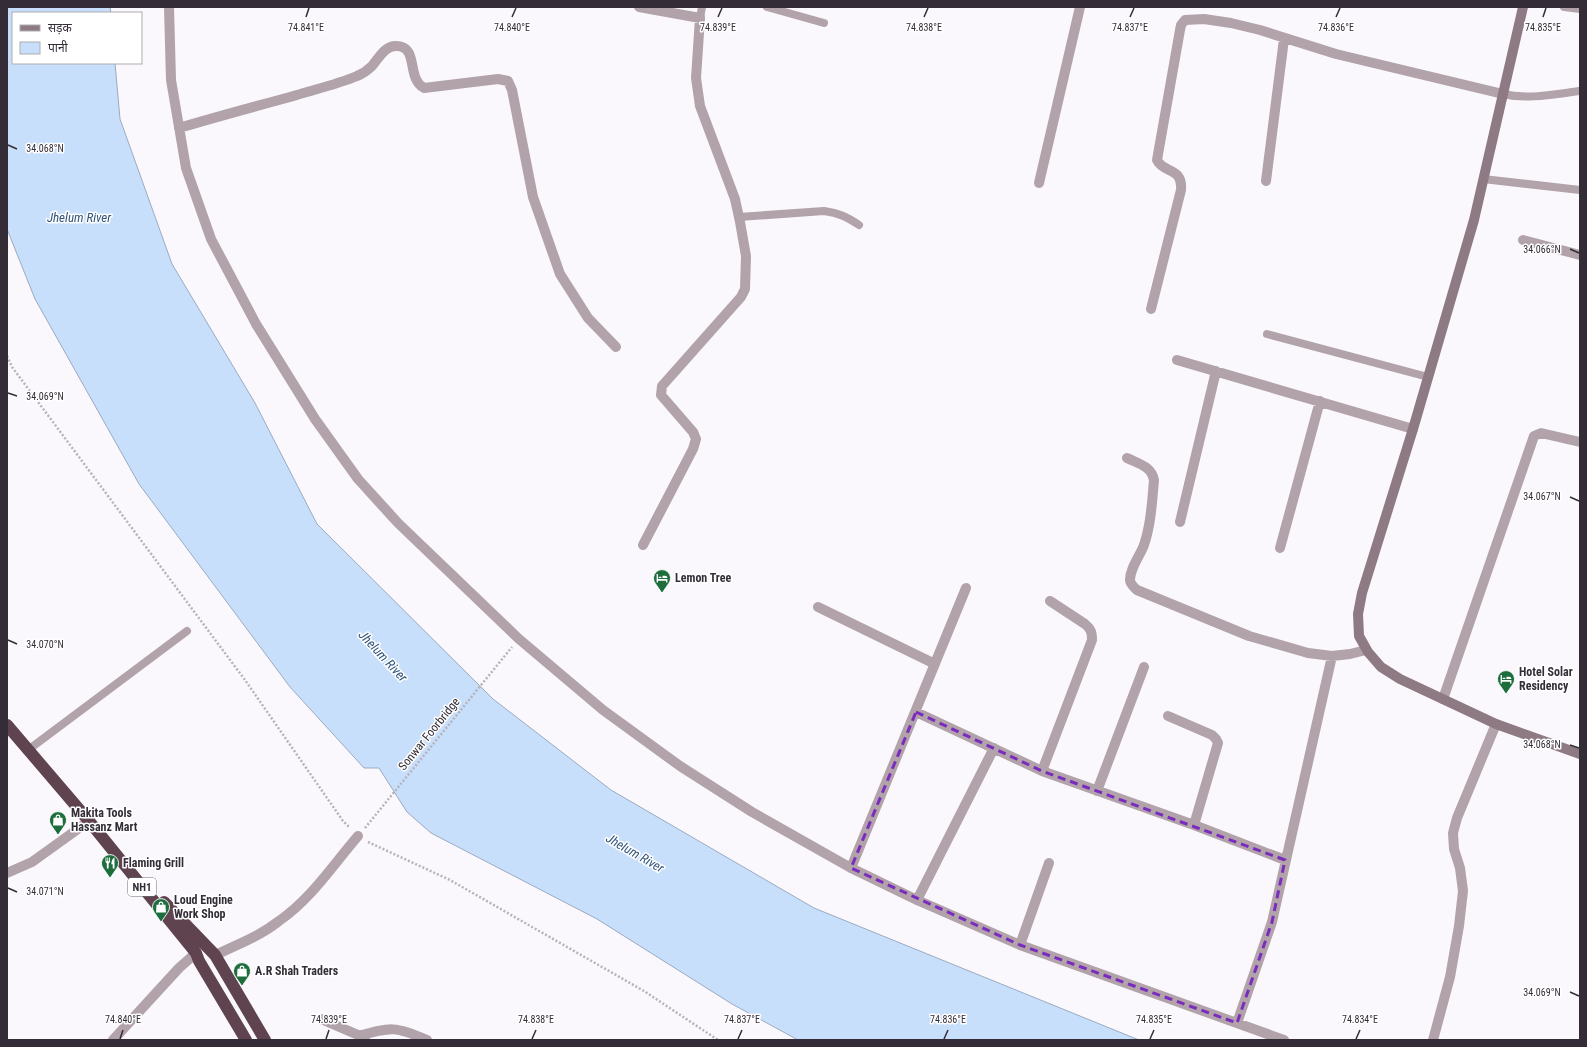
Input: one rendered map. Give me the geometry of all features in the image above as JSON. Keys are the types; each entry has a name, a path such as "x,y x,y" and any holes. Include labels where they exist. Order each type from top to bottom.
{"highway":[{"name":"NH1","path":"7,725 89,821 196,953 246,1040"},
{"name":"NH1","path":"89,821 215,956 265,1040"}],"main road":[{"path":"1523,7 1474,220 1413,429 1362,594 1358,614 1359,636 1366,650 1381,667 1400,679 1496,724 1580,754"}],"street":[{"path":"169,7 170,80 186,168 211,239 256,324 315,419 358,479 404,529 519,639 603,710 680,766 752,812 851,868 917,900 1020,945 1284,1040"},
{"path":"639,7 700,18 696,78 700,106 735,200 746,256 744,289 741,297 660,390 662,397 693,432 696,438 693,449 643,545"},
{"path":"1040,183 1080,7"},
{"path":"1151,309 1181,184 1179,176 1159,164 1157,160 1181,24 1184,20 1192,19 1231,23 1260,30 1284,39 1336,54 1503,94"},
{"path":"1266,181 1284,39"},
{"path":"179,128 319,89 357,76 371,67 385,50 391,47 398,46 405,49 410,54 416,80 419,85 424,88 498,79 508,81 512,90 534,197 560,274 588,318 616,347"},
{"path":"1523,240 1580,255"},
{"path":"1177,360 1413,429"},
{"path":"1180,522 1216,371"},
{"path":"1280,548 1320,401"},
{"path":"1443,699 1534,436 1541,433 1580,442"},
{"path":"1127,458 1150,469 1154,480 1149,526 1144,545 1130,580 1132,586 1137,590 1249,636 1308,653 1332,656 1366,650"},
{"path":"851,868 966,588"},
{"path":"1042,771 1092,640 1090,628 1050,601"},
{"path":"818,607 935,664"},
{"path":"1237,1023 1272,922 1332,656"},
{"path":"1097,791 1144,667"},
{"path":"916,712 1042,771 1194,825 1285,860"},
{"path":"1168,716 1212,736 1218,743 1194,825"},
{"path":"1433,1040 1450,977 1461,912 1463,891 1460,868 1454,849 1453,833 1457,818 1496,724"},
{"path":"917,900 994,748"},
{"path":"7,873 32,862 89,821"},
{"path":"215,956 248,940 279,921 305,899 358,836"},
{"path":"1020,945 1049,863"},
{"path":"113,1040 169,978 196,953"},
{"path":"321,1019 368,1040"},
{"path":"358,1036 383,1029 397,1029 427,1040"}],"lane":[{"path":"700,18 702,7"},
{"path":"766,7 824,23"},
{"path":"1564,7 1580,9"},
{"path":"1503,94 1527,96 1580,91"},
{"path":"1483,179 1580,190"},
{"path":"739,217 824,211 837,213 848,217 859,225"},
{"path":"1267,334 1428,377"},
{"path":"28,750 186,631"}],"path":[{"path":"7,356 12,367 245,680 343,821 358,836 386,851 450,880 644,992 718,1040"},
{"name":"Sonwar Foorbridge","path":"369,823 503,657"}],"highlighted area":[{"path":"916,712 1042,771 1285,860 1272,922 1237,1023 1020,945 851,868"}],"water":[{"name":"Jhelum River","path":"7,7 110,7 111,12 12,12 12,64 115,64 120,119 172,264 255,403 317,524 493,699 611,790 814,908 1139,1040 798,1040 732,1004 597,919 431,833 407,812 379,768 364,768 290,687 139,484 35,299 7,229"}],"place":[{"name":"Lemon Tree","path":"662,593"},
{"name":"Hotel Solar Residency","path":"1506,694"},
{"name":"Makita Tools Hassanz Mart","path":"58,835"},
{"name":"Flaming Grill","path":"110,878"},
{"name":"Loud Engine Work Shop","path":"161,922"},
{"name":"A.R Shah Traders","path":"242,986"}]}
